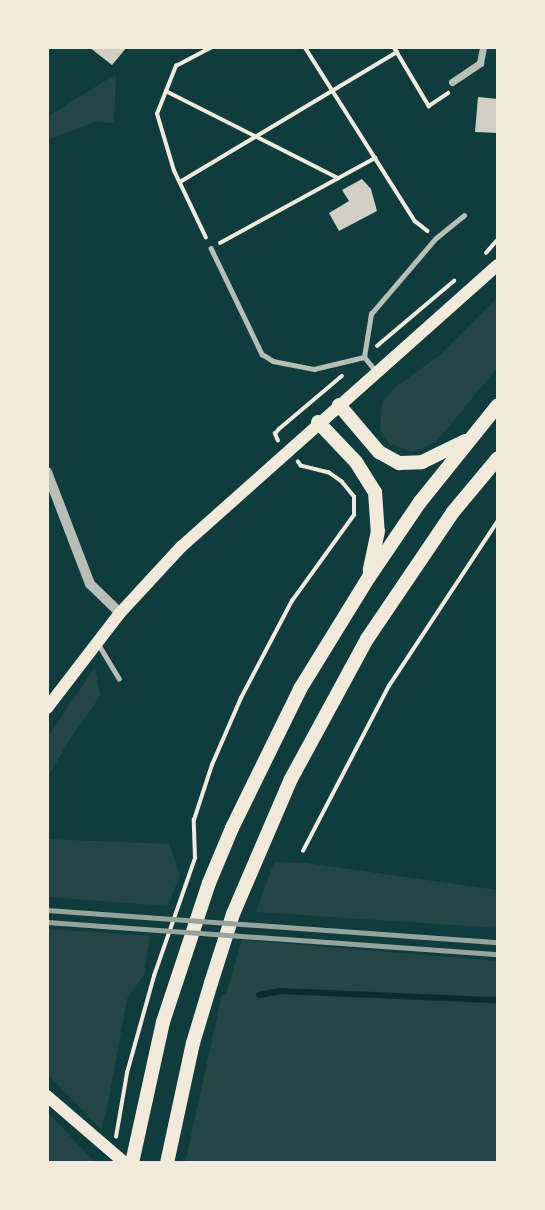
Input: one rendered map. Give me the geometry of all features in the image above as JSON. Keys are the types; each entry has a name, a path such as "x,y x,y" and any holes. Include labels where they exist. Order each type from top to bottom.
{"highway":[{"path":"339,405 379,452 399,463 422,462 470,439"},
{"path":"132,1163 163,1023 226,842 300,690 369,577 420,502 498,405"},
{"path":"318,422 356,463 375,492 378,531 369,577"},
{"path":"167,1163 203,1010 233,914 291,779 367,639 453,512 498,458"}],"main road":[{"path":"47,708 96,641 181,547 318,422 449,312 498,265"},
{"path":"47,1096 125,1163"}],"street":[{"path":"452,82 480,63 483,47"},
{"path":"47,471 90,584 102,599 120,613"}],"lane":[{"path":"377,372 364,357 370,314 436,238 464,215"},
{"path":"211,248 262,354 273,361 314,369 364,357"},
{"path":"96,641 119,678"}],"path":[{"path":"212,47 176,66 158,114 180,182 211,248 375,158"},
{"path":"305,47 415,221 436,238"},
{"path":"180,182 396,50 429,106 440,99"},
{"path":"166,91 338,178"},
{"path":"114,1150 127,1073 154,976 195,858 194,820 212,765 241,698 292,601 355,515 354,497 342,482 330,473 301,466 287,450"},
{"path":"303,851 389,686 498,522"}],"shaded area":[{"path":"116,74 114,123 95,122 47,140 47,117"},
{"path":"498,297 498,367 436,442 412,452 388,443 380,429 382,402 397,386 441,354"},
{"path":"95,667 100,696 68,742 47,779 47,738"},
{"path":"47,839 169,844 180,875 168,906 47,897"},
{"path":"274,862 306,863 498,890 498,928 256,912"},
{"path":"47,929 150,936 144,975 127,999 101,1129 47,1074"},
{"path":"242,940 498,961 498,1163 185,1163 222,994 226,994"},
{"path":"48,1113 96,1163 47,1163"}],"building":[{"path":"89,47 127,47 112,65"},
{"path":"478,97 498,99 498,133 475,132"},
{"path":"362,179 371,189 377,211 339,231 329,213 349,201 342,190"}],"waterway":[{"path":"259,995 280,991 498,1000"}],"railway":[{"path":"47,910 498,942"},
{"path":"47,922 498,954"}]}
